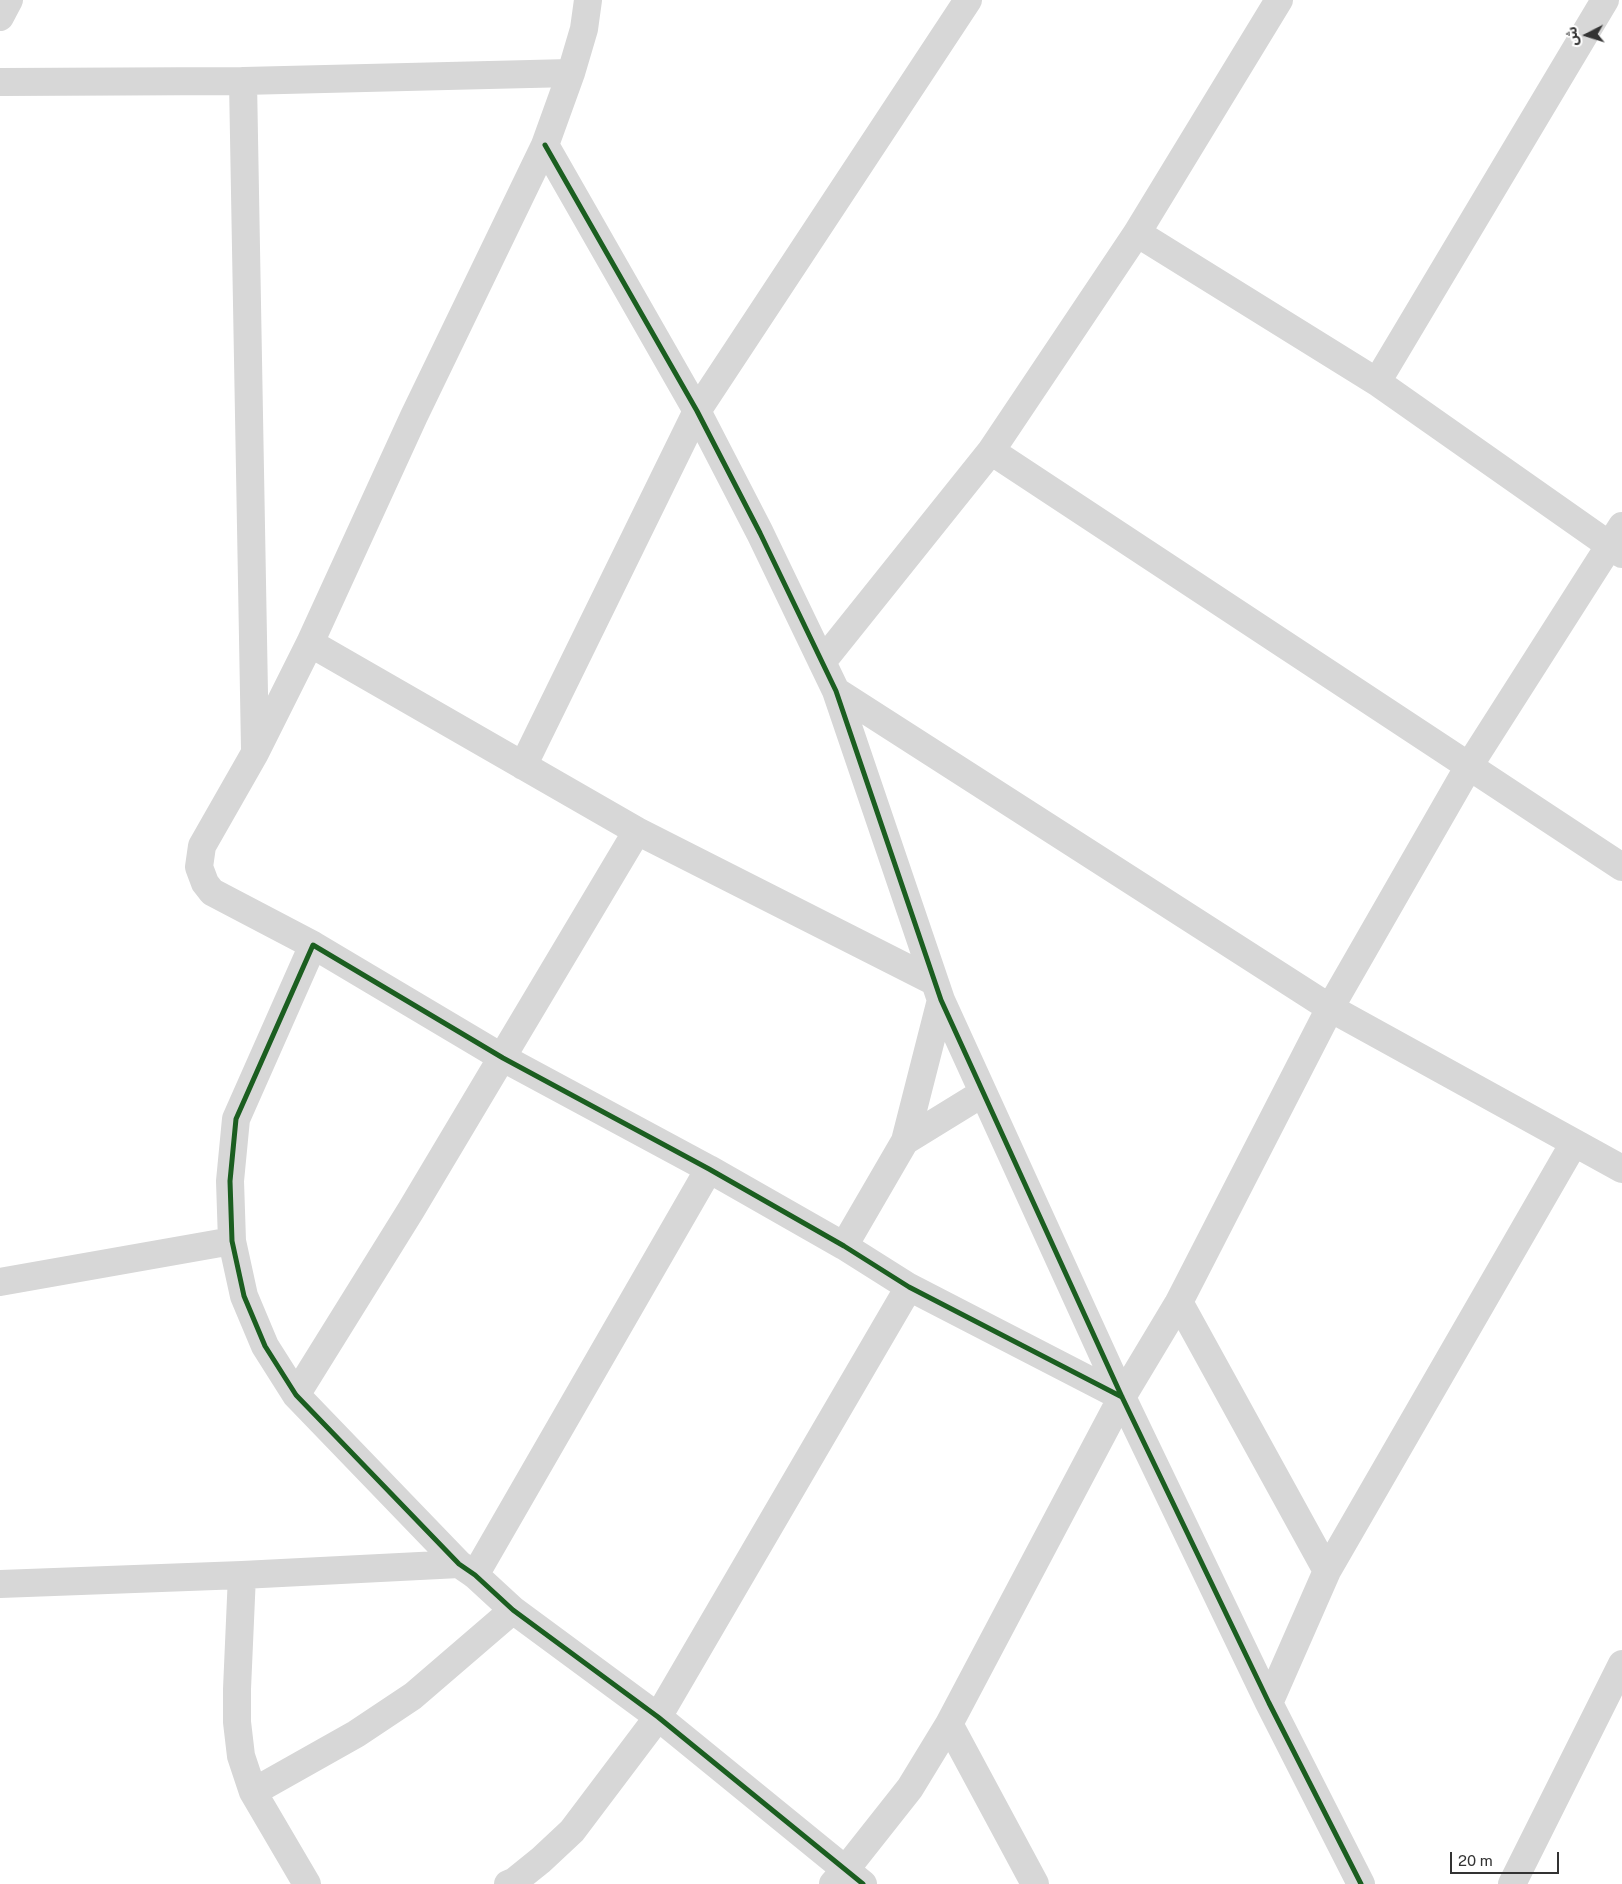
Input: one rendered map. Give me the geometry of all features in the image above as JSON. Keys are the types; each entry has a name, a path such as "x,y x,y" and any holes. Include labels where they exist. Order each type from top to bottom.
{"street":[{"path":"0,17 8,0"},
{"path":"588,0 584,29 571,73 544,145 414,416 310,643 255,753 202,846 199,867 204,883 212,892 313,945 503,1058 709,1169 844,1246 908,1287 1122,1397"},
{"path":"523,766 698,411 968,0"},
{"path":"822,662 990,451 1137,233 1279,0"},
{"path":"1377,382 1605,0"},
{"path":"0,82 243,81 571,73"},
{"path":"243,81 255,753"},
{"path":"544,145 698,411 760,533 836,691 937,990 1122,1397 1269,1703 1361,1884"},
{"path":"313,945 236,1119 230,1181 232,1241 244,1296 265,1346 296,1395 467,1570 513,1610 658,1717 848,1879 910,1788 949,1724 1122,1397 1179,1302 1330,1008 1470,766 1617,542 1377,382 1137,233"},
{"path":"990,451 1622,867"},
{"path":"310,643 637,832 937,990"},
{"path":"836,691 1330,1008 1622,1169"},
{"path":"296,1395 411,1210 637,832"},
{"path":"844,1246 906,1141 937,990"},
{"path":"906,1141 983,1092"},
{"path":"1269,1703 1327,1571 1574,1142"},
{"path":"467,1570 709,1169"},
{"path":"0,1282 232,1241"},
{"path":"508,1884 515,1881 541,1860 572,1831 658,1717 908,1287"},
{"path":"1179,1302 1327,1571"},
{"path":"0,1584 242,1575 467,1570"},
{"path":"242,1575 237,1689 237,1722 241,1756 253,1792 307,1884"},
{"path":"253,1792 356,1734 413,1696 513,1610"},
{"path":"1512,1884 1622,1664"},
{"path":"949,1724 1035,1884"}],"cycle path":[{"path":"545,145 697,411 760,533 836,691 941,1000 1122,1397 1269,1703 1361,1884"},
{"path":"863,1884 658,1717 513,1610 475,1575 459,1564 296,1395 265,1346 244,1296 232,1241 230,1181 236,1119 313,945 503,1058 709,1169 844,1246 909,1287 1122,1397"}]}
